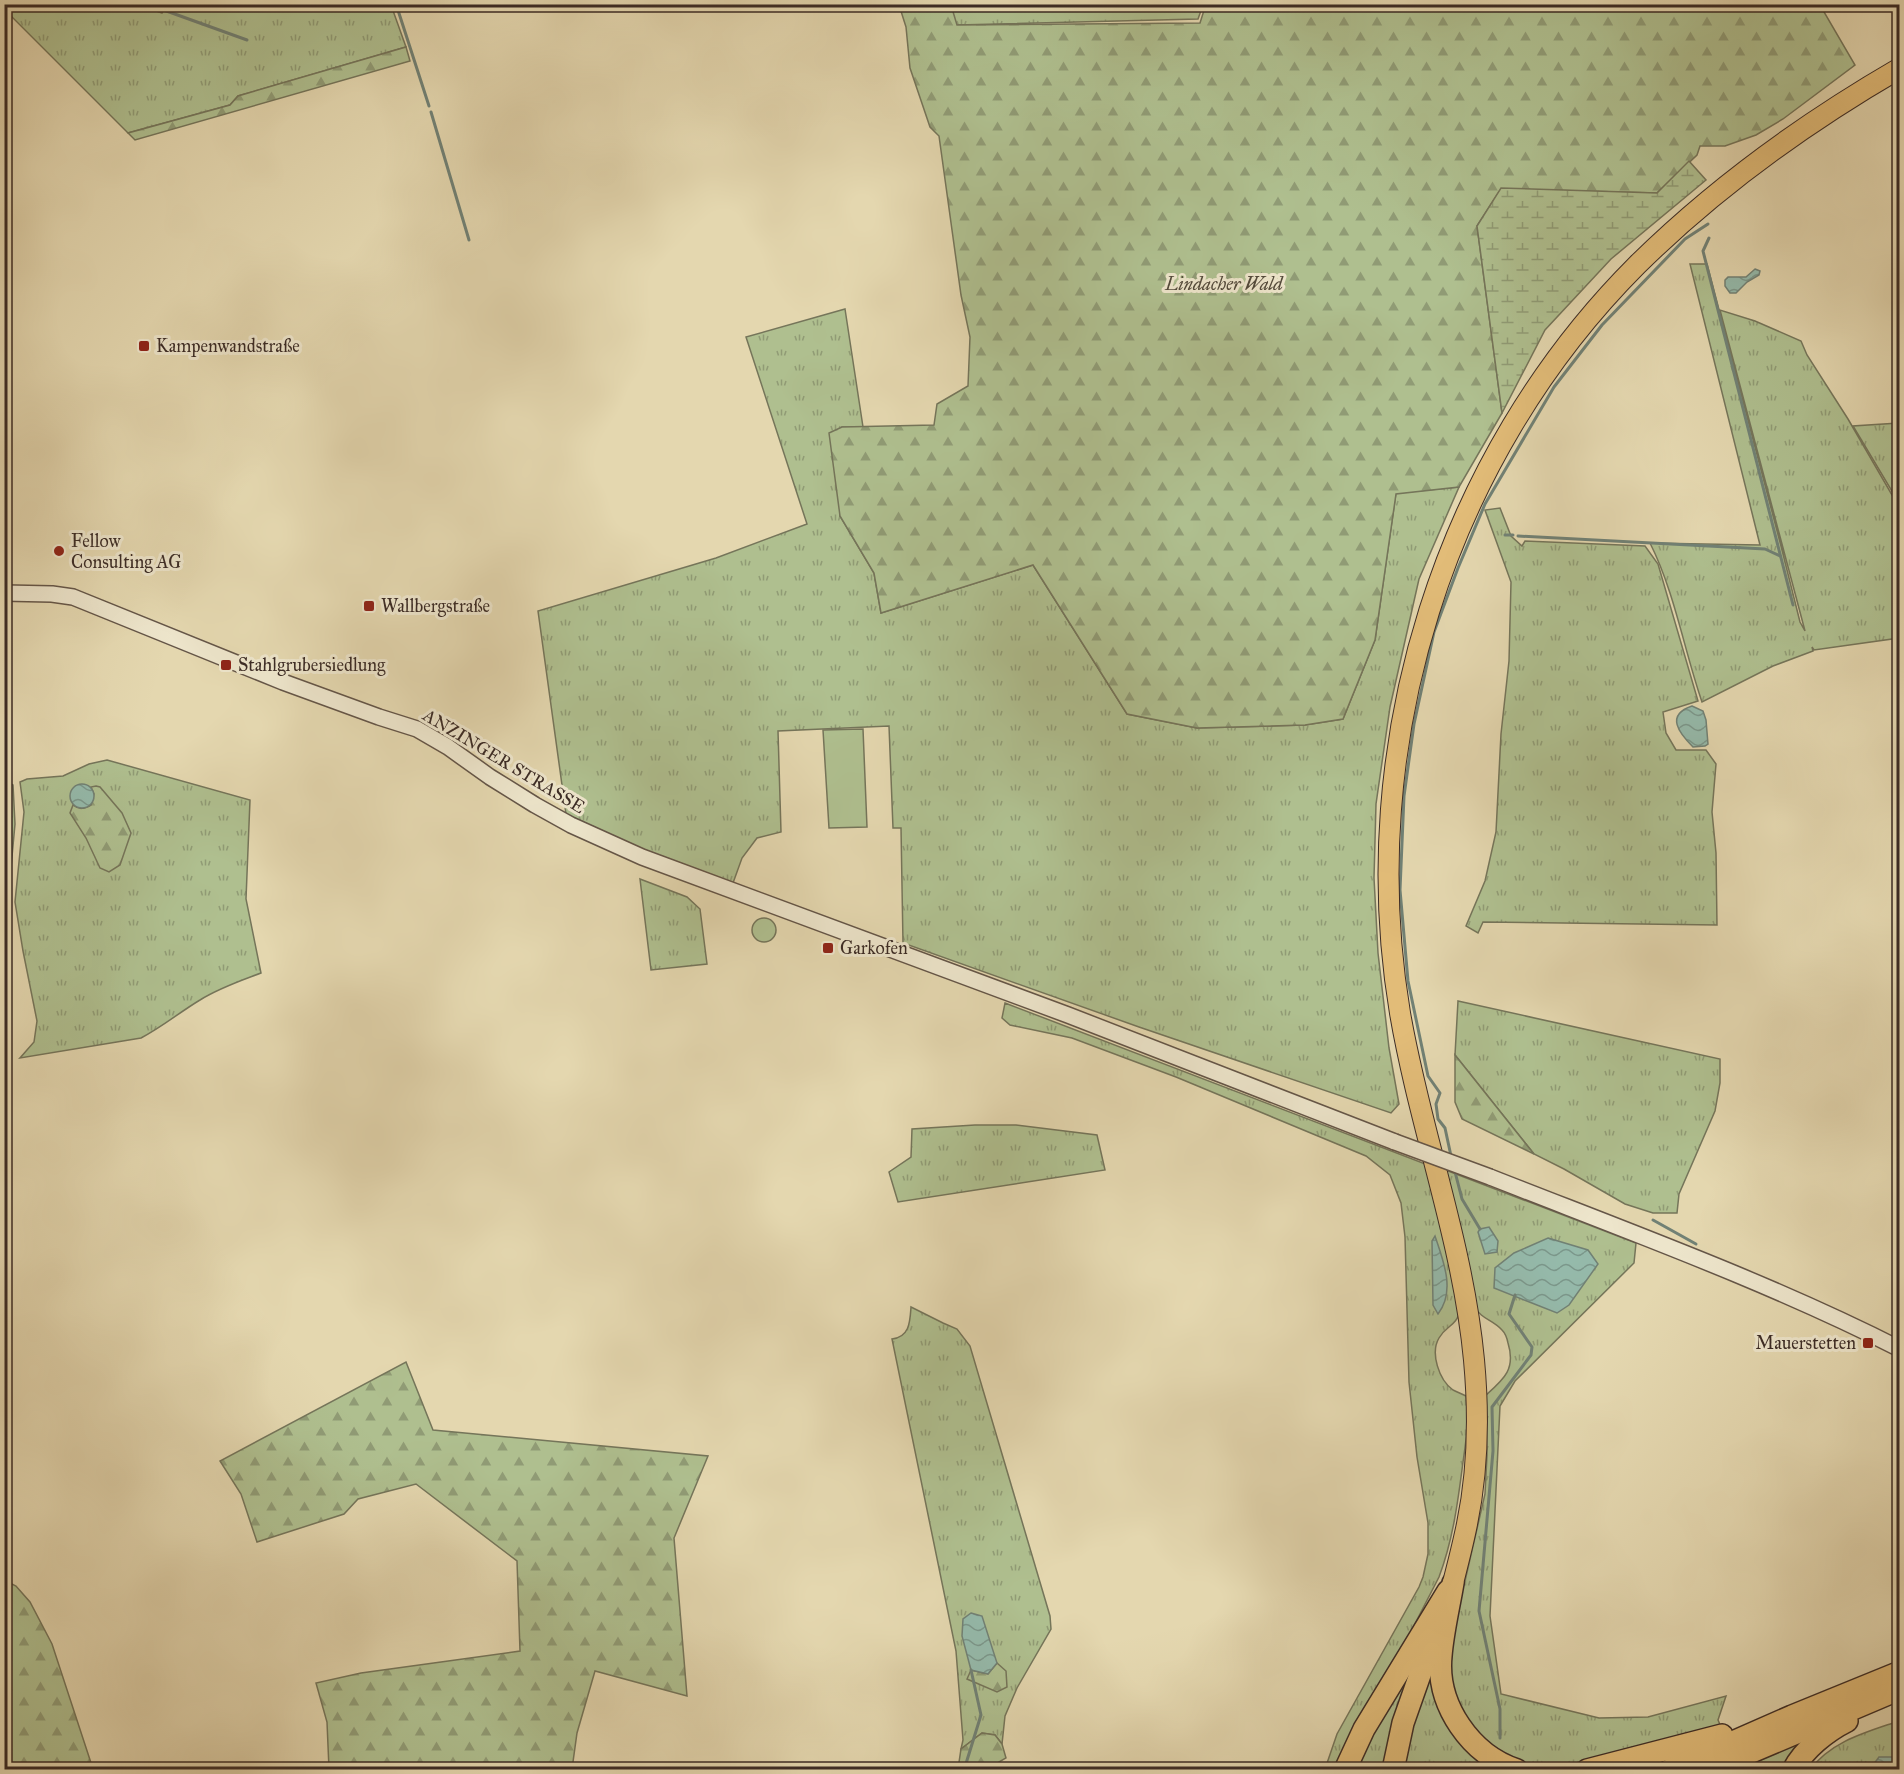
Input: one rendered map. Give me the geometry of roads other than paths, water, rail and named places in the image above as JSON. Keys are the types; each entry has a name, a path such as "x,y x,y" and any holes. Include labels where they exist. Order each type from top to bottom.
{"highway":[{"path":"1517,1770 1493,1758 1464,1732 1453,1715 1445,1695 1441,1675 1440,1657 1453,1583 1468,1520 1474,1473 1476,1419 1473,1356 1462,1283 1453,1236 1401,1020 1393,958 1389,913 1389,848 1395,766 1406,701 1428,615 1466,517 1513,426 1568,345 1635,267 1679,225 1722,189 1826,114 1899,68"},
{"path":"1345,1770 1364,1729 1453,1583"},
{"path":"1393,1770 1403,1723 1453,1583"},
{"path":"1669,1770 1899,1672"},
{"path":"1709,1770 1891,1692"},
{"path":"1793,1770 1802,1757 1833,1728 1863,1713 1891,1692"},
{"path":"1587,1770 1722,1735 1772,1718 1792,1716"}],"street":[{"name":"ANZINGER STRASSE","path":"4,593 73,597 283,682 371,715 417,729 490,777 570,825 642,857 1068,1015 1490,1177 1701,1260 1899,1349"}],"water":[{"path":"1755,269 1760,271 1759,275 1747,282 1736,293 1730,293 1725,286 1725,280 1728,277 1746,277"},
{"path":"1692,706 1703,711 1706,720 1708,744 1705,746 1693,747 1677,725 1679,714"},
{"path":"82,784 91,787 94,796 91,805 82,808 73,805 70,796 73,787"},
{"path":"1489,1227 1498,1241 1497,1252 1485,1254 1478,1232 1480,1229"},
{"path":"1435,1236 1444,1265 1447,1286 1443,1305 1438,1314 1433,1305 1432,1241"},
{"path":"1548,1238 1588,1250 1598,1264 1569,1305 1557,1313 1494,1288 1495,1268 1514,1253"},
{"path":"971,1613 982,1616 997,1663 988,1674 971,1670 962,1636 963,1619"},
{"path":"1899,1755 1899,1769 1873,1769 1879,1757"}],"waterway":[{"path":"147,4 247,40"},
{"path":"396,4 429,106"},
{"path":"431,112 469,240"},
{"path":"1451,1156 1445,1128 1438,1119 1436,1104 1440,1093 1428,1076 1408,981 1400,890 1404,796 1414,724 1434,632 1485,504 1554,387 1602,325 1685,239 1708,224"},
{"path":"1709,238 1703,251 1793,605"},
{"path":"1505,535 1513,535"},
{"path":"1518,536 1765,549 1780,556"},
{"path":"1454,1168 1462,1199 1480,1229"},
{"path":"1653,1220 1696,1244"},
{"path":"1500,1738 1500,1709 1479,1611 1493,1451 1492,1407 1531,1355 1532,1347 1509,1314 1515,1295"},
{"path":"964,1770 981,1715 971,1670"},
{"path":"1471,1770 1472,1766"}],"place":[{"name":"Kampenwandstraße","path":"144,346"},
{"name":"Fellow Consulting AG","path":"59,551"},
{"name":"Wallbergstraße","path":"369,606"},
{"name":"Stahlgrubersiedlung","path":"226,665"},
{"name":"Garkofen","path":"828,948"},
{"name":"Mauerstetten","path":"1868,1343"}],"park label":[{"name":"Lindacher Wald","path":"1224,284"}]}
